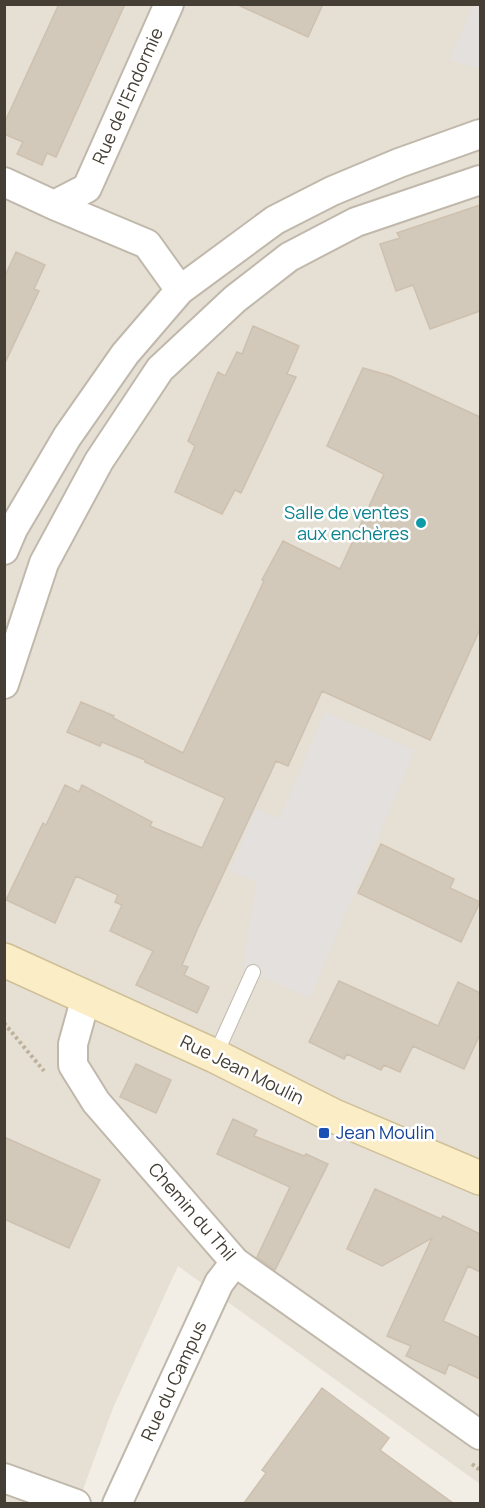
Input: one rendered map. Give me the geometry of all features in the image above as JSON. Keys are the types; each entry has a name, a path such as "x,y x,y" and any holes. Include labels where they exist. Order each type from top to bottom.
{"main road":[{"name":"Rue Jean Moulin","path":"4,960 215,1056 334,1116 480,1178"}],"street":[{"name":"Rue de l'Endormie","path":"54,205 87,188 168,4"},
{"path":"4,550 13,529 67,437 125,354 180,290 275,220 355,181 480,134"},
{"path":"4,684 44,563 99,461 160,369 235,299 289,257 356,222 480,180"},
{"path":"4,182 147,244 180,290"},
{"name":"Chemin du Thil","path":"86,997 73,1044 73,1065 96,1102 235,1262 480,1435"},
{"name":"Rue du Campus","path":"117,1503 219,1283 235,1262"},
{"path":"4,1478 76,1503"}],"lane":[{"path":"215,1056 253,972"}],"shaded area":[{"path":"5,5 480,5 480,1484 178,1266 113,1408 78,1503 5,1504"},
{"path":"473,5 480,5 480,69 449,60"},
{"path":"325,712 415,750 310,998 243,969 256,882 230,871 256,809 279,819"}],"building":[{"path":"59,4 125,4 56,157 47,153 42,165 17,154 23,142 4,134 4,124"},
{"path":"236,4 323,4 308,37"},
{"path":"480,205 480,311 430,329 413,285 396,291 380,244 400,238 397,233"},
{"path":"16,252 45,265 34,289 39,291 4,365 4,278"},
{"path":"253,326 299,346 287,374 296,377 241,493 235,490 222,514 175,492 195,446 188,441 218,372 225,376 237,352 242,354"},
{"path":"363,368 391,376 480,417 480,629 430,740 322,691 288,766 276,761 182,965 188,967 184,975 209,987 197,1013 136,985 153,951 110,931 122,905 115,902 118,895 76,876 55,923 6,900 43,823 46,825 65,785 79,792 82,785 152,822 150,826 202,848 225,798 102,742 100,746 67,732 81,702 114,716 113,718 183,753 264,581 262,580 283,541 340,569 384,474 327,446"},
{"path":"381,844 454,879 450,888 480,902 461,942 358,893"},
{"path":"339,981 438,1026 458,982 480,993 480,1034 464,1069 413,1046 400,1072 384,1065 381,1070 347,1054 344,1059 309,1042"},
{"path":"136,1064 171,1080 156,1113 120,1097"},
{"path":"233,1119 257,1130 254,1136 328,1164 275,1270 257,1257 290,1187 217,1154"},
{"path":"4,1137 100,1180 69,1248 4,1219"},
{"path":"375,1189 441,1219 443,1216 480,1234 480,1272 468,1266 443,1321 480,1338 480,1379 449,1364 445,1374 406,1356 411,1346 387,1336 432,1238 382,1266 347,1249"},
{"path":"322,1388 389,1438 380,1450 453,1503 244,1503 266,1473 262,1470"}],"place":[{"name":"Salle de ventes aux enchères","path":"421,523"},
{"name":"Jean Moulin","path":"324,1133"}]}
